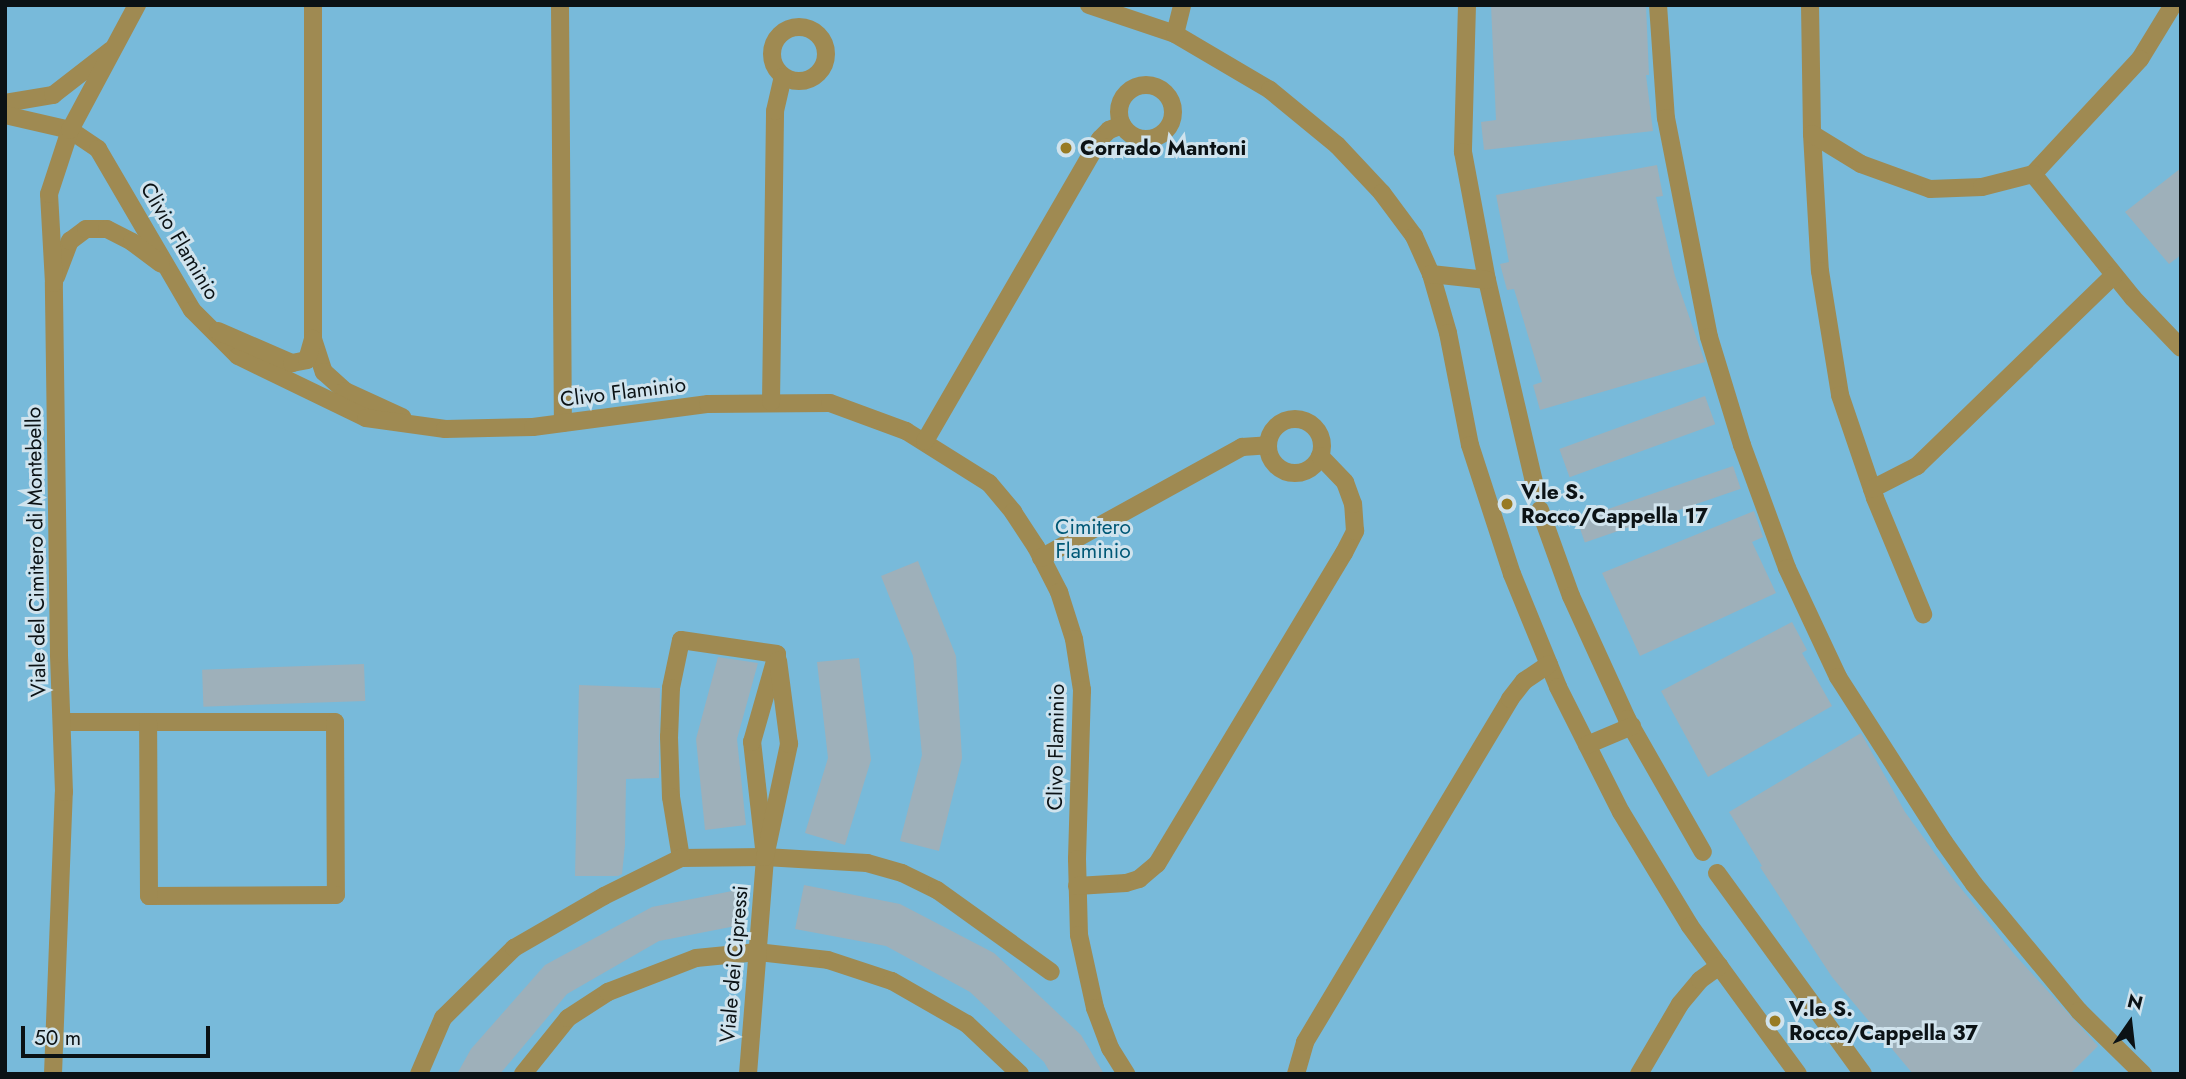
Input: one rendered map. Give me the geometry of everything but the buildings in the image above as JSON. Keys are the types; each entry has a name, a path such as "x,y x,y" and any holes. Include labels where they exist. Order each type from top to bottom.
{"lane":[{"name":"Viale del Cimitero di Montebello","path":"53,1074 64,819 54,283 49,194 70,130 137,5"},
{"path":"208,327 292,363 307,360 313,339 313,5"},
{"path":"560,5 563,423"},
{"path":"1175,34 1181,5"},
{"path":"1467,5 1463,152 1487,280 1535,486"},
{"path":"1658,5 1665,118 1709,337 1742,445 1787,568 1838,677 1944,842 1974,884 2131,1070"},
{"path":"1810,5 1812,134 1820,271 1840,395 1872,489 1923,614"},
{"path":"1812,134 1861,164 1930,190 1982,187 2033,174 2140,59 2173,5"},
{"path":"1098,6 1175,34 1270,90 1337,145 1382,193 1414,236 1431,274 1448,333 1470,445 1512,574 1549,664 1621,812 1719,966 1798,1074"},
{"path":"5,103 53,95 117,45"},
{"path":"771,402 775,111 783,77"},
{"path":"5,115 70,130"},
{"path":"925,441 1100,139 1122,125"},
{"name":"Clivio Flaminio","path":"70,130 98,149 192,310 237,356 366,418 418,424"},
{"path":"2033,174 2114,275 2181,348"},
{"path":"54,283 70,241 86,229 107,229 132,242 168,269"},
{"path":"1431,274 1487,280"},
{"path":"1872,489 1917,466 2114,275"},
{"path":"313,339 324,372 345,391 418,424"},
{"name":"Clivo Flaminio","path":"418,424 445,429 563,423 708,404 830,403 880,420 925,441 989,484 1013,512 1041,558 1059,592 1074,639 1082,690 1077,886 1079,935 1095,1008 1110,1048 1126,1074"},
{"path":"1288,420 1305,421 1312,425 1321,440 1320,456 1307,470 1289,472 1274,462 1268,445 1274,429 1288,420"},
{"path":"1041,558 1242,447 1268,445"},
{"path":"1077,886 1126,883 1139,879 1157,864 1344,553 1355,531 1353,504 1345,482 1320,456"},
{"path":"1541,510 1572,596 1632,726 1703,852"},
{"path":"681,858 671,797 668,737 671,688 681,640 777,654"},
{"path":"765,857 752,742 777,654"},
{"path":"765,857 789,744 777,654"},
{"path":"1296,1074 1305,1042 1510,699 1524,681 1549,664"},
{"path":"63,722 148,722 335,722 336,895 149,896 148,722"},
{"path":"1587,745 1632,726"},
{"path":"419,1074 443,1018 514,948 604,895 681,858 765,857 867,863 902,873 937,890 1051,972"},
{"name":"Viale dei Cipressi","path":"748,1074 765,857"},
{"path":"1717,873 1863,1074"},
{"path":"523,1074 568,1018 608,992 696,958 758,952 828,960 892,981 967,1024 1020,1074"},
{"path":"1639,1074 1681,1004 1700,980 1719,966"}],"green space":[{"name":"Cimitero Flaminio","path":"5,5 2181,5 2181,1074 5,1074"}],"place":[{"name":"Corrado Mantoni","path":"1066,148"},
{"name":"V.le S. Rocco/Cappella 17","path":"1507,504"},
{"name":"V.le S. Rocco/Cappella 37","path":"1775,1021"}]}
